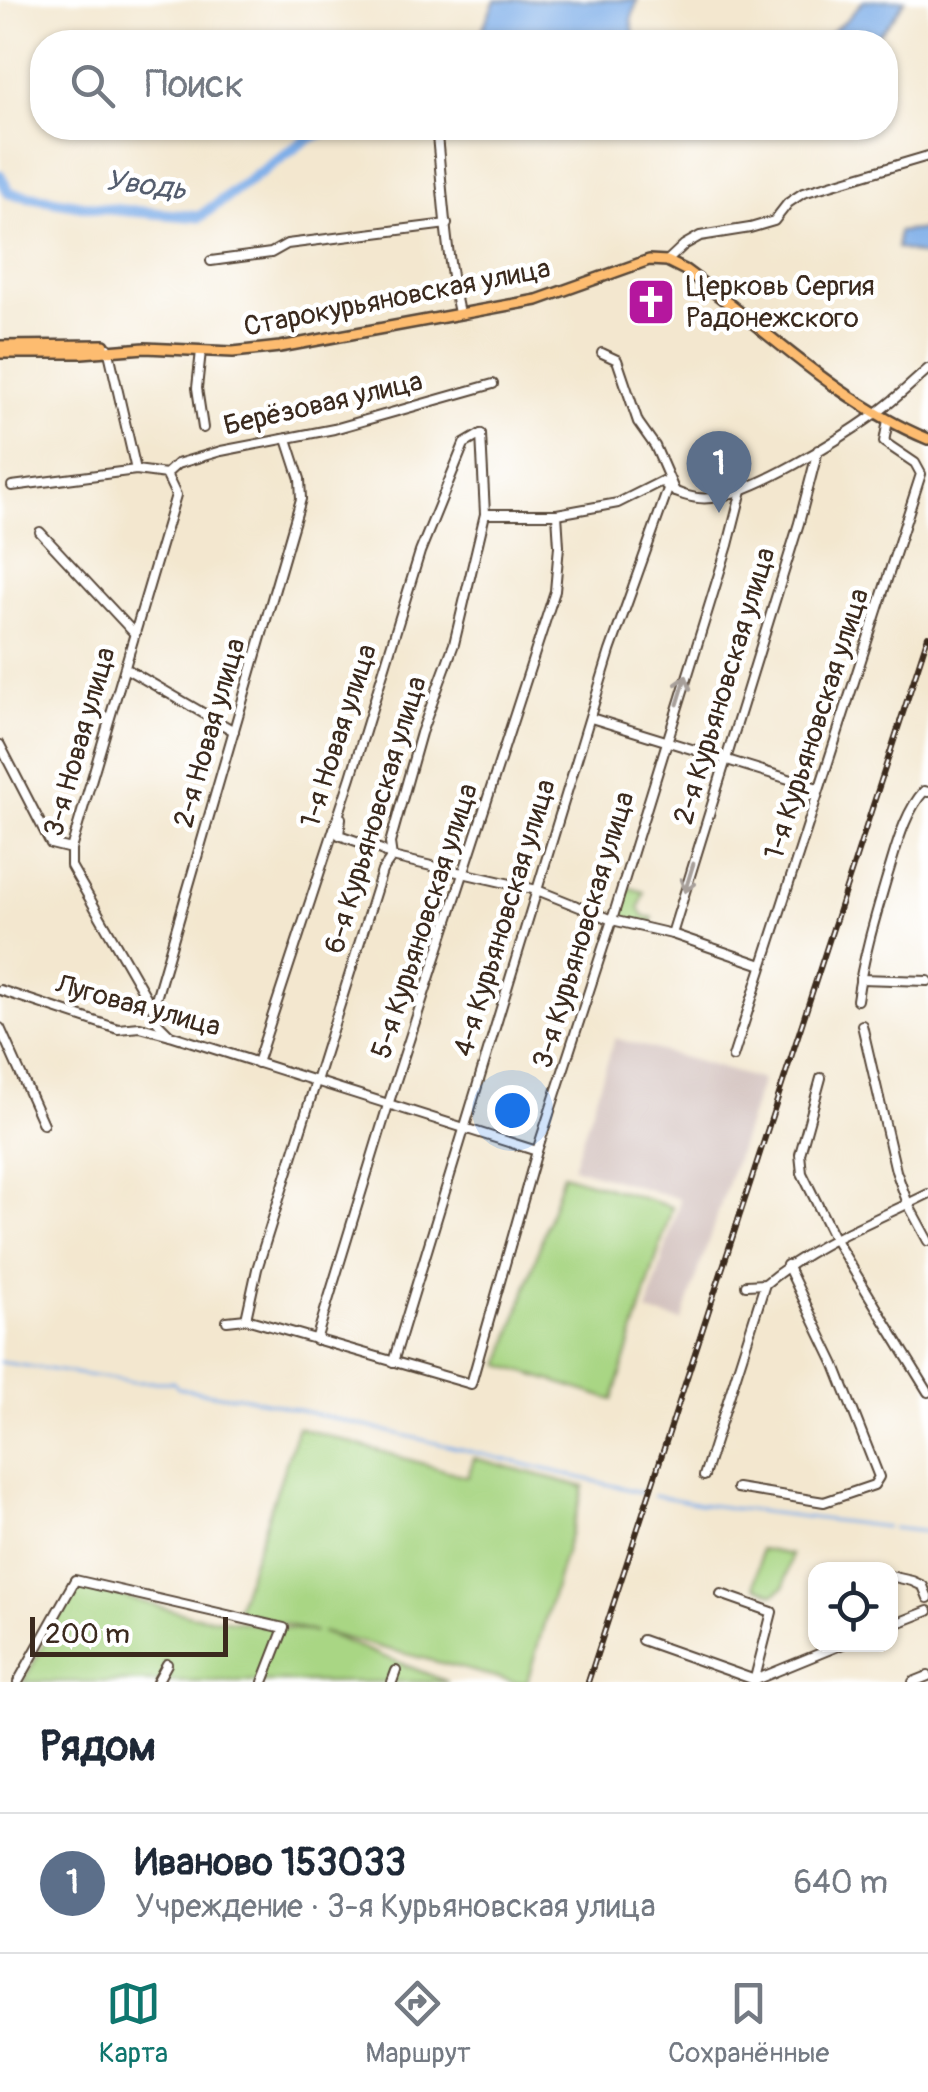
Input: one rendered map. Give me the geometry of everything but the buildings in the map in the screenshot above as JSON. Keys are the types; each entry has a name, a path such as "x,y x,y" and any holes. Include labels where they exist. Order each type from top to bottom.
{"main road":[{"name":"Старокурьяновская улица","path":"0,350 82,353 108,348 172,348 233,352 280,346 537,300 649,260 667,261"},
{"path":"667,261 712,290 848,395 928,439"},
{"path":"0,350 108,348"}],"street":[{"path":"437,140 449,270 459,313"},
{"name":"Старокурьяновская улица","path":"667,261 700,236 774,221 788,203 803,193 928,156"},
{"path":"211,260 271,252 287,244 447,224"},
{"path":"108,348 136,470"},
{"path":"202,351 197,388 203,428"},
{"path":"602,353 617,360 638,422 655,446 671,491"},
{"path":"485,514 557,514 618,504 662,482 671,491 708,498 742,490 818,450 876,413 928,369"},
{"name":"Берёзовая улица","path":"166,474 177,464 222,451 334,429 493,384"},
{"name":"1-я Курьяновская улица","path":"733,1057 922,474 915,463 884,442 888,420"},
{"name":"6-я Курьяновская улица","path":"246,1319 257,1269 382,871 392,857 390,842 421,733 454,644 485,514 481,434"},
{"name":"1-я Новая улица","path":"261,1064 420,552 464,444 481,434"},
{"name":"2-я Новая улица","path":"153,1008 301,499 300,479 286,439"},
{"name":"2-я Курьяновская улица","path":"672,934 818,450"},
{"path":"12,486 136,470 166,474"},
{"name":"3-я Новая улица","path":"153,1008 70,866 71,849 176,496 166,474"},
{"name":"3-я Курьяновская улица","path":"393,1362 471,1384 537,1150 612,920 742,490"},
{"name":"4-я Курьяновская улица","path":"393,1362 610,652 671,491"},
{"name":"5-я Курьяновская улица","path":"316,1340 554,591 559,546 557,514"},
{"path":"40,532 135,634"},
{"path":"125,668 234,731"},
{"path":"591,718 818,788"},
{"path":"0,745 50,844 71,849"},
{"path":"857,1000 864,956 900,836 918,798 926,791"},
{"path":"342,802 339,835 392,857 537,890 612,920 672,934 762,964"},
{"path":"860,979 928,981"},
{"name":"Луговая улица","path":"0,990 118,1029 140,1028 170,1036 537,1150"},
{"path":"153,1008 158,1024 170,1036"},
{"path":"862,1024 896,1170 908,1204 928,1241"},
{"path":"0,1028 43,1124"},
{"path":"821,1078 800,1154 802,1173 834,1238 928,1392"},
{"path":"704,1476 764,1284 834,1238 928,1194"},
{"path":"738,1488 824,1502 874,1485 880,1478 835,1366 787,1266"},
{"path":"746,1284 764,1284"},
{"path":"227,1322 246,1319 393,1362"},
{"path":"898,1578 923,1586 928,1598"},
{"path":"18,1682 74,1580 284,1628 263,1682"},
{"path":"721,1594 772,1612 754,1681"},
{"path":"898,1623 928,1611"},
{"path":"642,1640 754,1681 825,1652"},
{"path":"157,1682 167,1664"},
{"path":"392,1682 396,1671"},
{"path":"912,1682 928,1676"}],"shaded area":[{"path":"615,1038 762,1080 682,1321 647,1312 680,1199 573,1167"}],"green space":[{"path":"627,887 644,892 639,909 644,916 653,918 650,927 619,919"},
{"path":"563,1174 672,1207 613,1400 501,1365"},
{"path":"298,1427 468,1477 474,1458 584,1487 527,1682 321,1632 448,1682 23,1682 77,1584 190,1615 315,1632 236,1611"},
{"path":"761,1549 791,1555 784,1587 774,1594 755,1586"}],"water":[{"path":"495,0 637,0 631,21 633,30 482,30"},
{"path":"864,0 905,0 882,30 834,30"},
{"path":"928,229 928,257 897,248 898,232"}],"waterway":[{"name":"Уводь","path":"0,175 9,193 97,208 199,217 306,140"},
{"path":"0,1362 133,1382 173,1382 178,1388 240,1396 644,1493"},
{"path":"654,1495 886,1527"},
{"path":"893,1528 928,1532"}],"railway":[{"path":"588,1682 928,636"}],"place":[{"name":"Церковь Сергия Радонежского","path":"651,302"},
{"name":"Иваново 153033","path":"719,513"}]}
